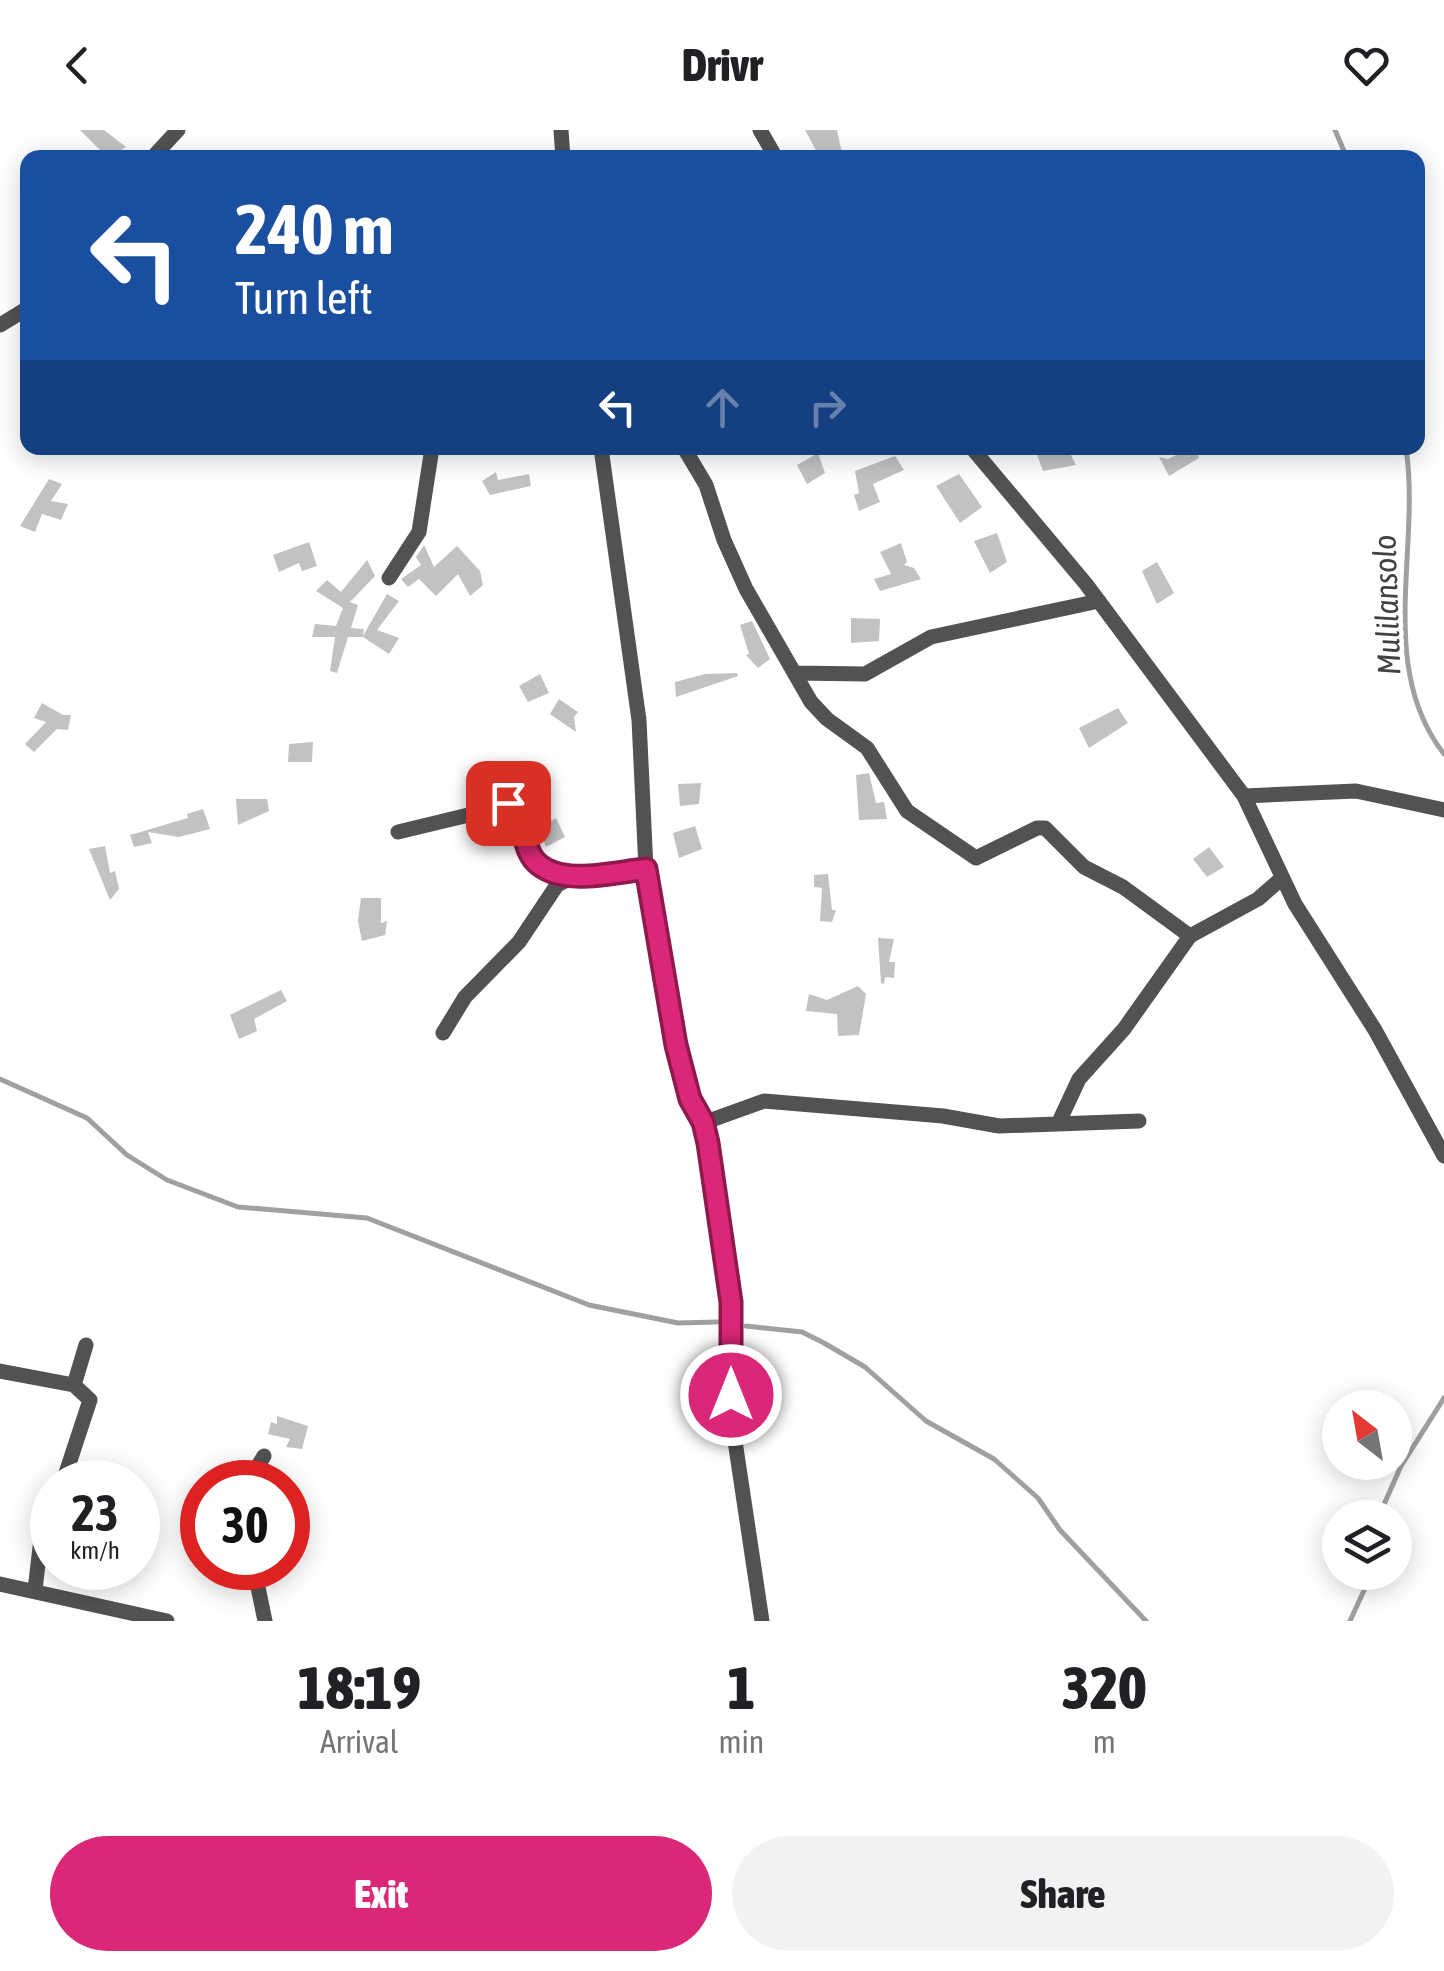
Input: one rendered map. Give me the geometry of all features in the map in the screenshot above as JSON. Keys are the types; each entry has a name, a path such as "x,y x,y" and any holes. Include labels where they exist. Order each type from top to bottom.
{"street":[{"path":"159,150 178,130"},
{"path":"389,578 419,532 431,455"},
{"path":"602,455 639,720 646,869 676,1045 690,1099 703,1122 728,1271 732,1421 762,1621"},
{"path":"688,455 706,485 729,554 746,589 811,702 867,748 907,811 948,842 983,858 1037,828 1045,828 1084,867 1123,887 1190,936"},
{"path":"978,455 1099,600 1244,796 1282,878 1376,1030 1444,1156"},
{"path":"796,673 865,674 931,636 1099,600"},
{"path":"1244,796 1356,791 1444,810"},
{"path":"398,832 514,804 534,860 570,877 646,869"},
{"path":"443,1033 465,997 508,956 545,900 570,877"},
{"path":"1058,1124 1080,1080 1124,1030 1190,936 1258,900 1282,878"},
{"path":"703,1122 764,1101 943,1116 999,1126 1139,1121"},
{"path":"74,1385 86,1345"},
{"path":"0,1371 74,1385 85,1394 90,1408 71,1460"},
{"path":"262,1460 264,1456"},
{"path":"0,1584 30,1589"},
{"path":"36,1590 167,1621"},
{"path":"259,1590 266,1621"}],"building":[{"path":"80,130 104,130 126,147 100,150"},
{"path":"805,130 837,130 841,150 816,150"},
{"path":"819,455 825,473 807,484 797,465"},
{"path":"1037,455 1071,455 1076,465 1043,471"},
{"path":"1176,455 1199,458 1169,476 1159,457 1168,459"},
{"path":"895,456 904,470 873,484 880,502 859,511 854,495 859,493 855,471"},
{"path":"496,472 498,480 529,474 531,486 490,495 482,481"},
{"path":"959,474 982,507 960,523 936,486"},
{"path":"49,479 62,484 51,501 68,504 61,520 42,514 35,532 20,526"},
{"path":"997,533 1007,562 990,573 974,541"},
{"path":"309,542 317,566 302,571 299,563 279,572 273,555"},
{"path":"901,543 907,562 904,565 914,568 921,579 880,591 874,579 891,574 880,552"},
{"path":"424,545 434,567 457,546 480,571 483,585 470,596 458,574 436,596 419,579 408,587 401,579 421,565 416,557"},
{"path":"367,560 375,576 350,602 358,605 351,628 364,629 363,636 387,594 399,601 377,630 399,638 389,654 363,637 348,637 337,673 330,671 335,637 312,637 315,624 336,626 343,608 316,591 327,580 341,592"},
{"path":"1157,562 1174,593 1157,604 1142,571"},
{"path":"851,618 880,619 879,641 851,643"},
{"path":"752,621 770,659 758,668 746,655 749,654 740,625"},
{"path":"540,674 549,693 528,702 519,686"},
{"path":"705,674 738,676 676,697 675,682"},
{"path":"559,699 578,712 574,717 576,732 550,714"},
{"path":"42,703 63,715 71,715 68,730 57,729 34,752 25,744 46,722 34,718"},
{"path":"1118,708 1128,723 1089,748 1079,728"},
{"path":"313,742 312,762 288,762 289,744"},
{"path":"869,773 876,803 884,802 887,819 859,820 856,775"},
{"path":"701,783 699,804 680,806 678,784"},
{"path":"236,799 267,799 269,811 238,825"},
{"path":"203,809 210,829 179,837 148,832 152,843 134,847 130,835 188,818 187,814"},
{"path":"556,818 565,837 546,847 538,828"},
{"path":"695,826 702,849 679,858 673,833"},
{"path":"105,846 110,873 115,871 119,889 110,900 89,849"},
{"path":"1209,847 1224,867 1207,877 1193,859"},
{"path":"828,874 832,910 836,910 832,922 820,921 822,888 814,887 814,875"},
{"path":"361,898 381,898 381,923 387,921 385,935 362,941 358,921"},
{"path":"878,938 894,939 889,962 895,962 894,978 885,977 884,984 881,983"},
{"path":"858,986 866,994 859,1035 838,1036 837,1014 806,1011 809,994 827,1000"},
{"path":"281,990 287,1001 254,1019 257,1031 239,1039 230,1015"},
{"path":"277,1416 308,1426 302,1449 286,1447 290,1439 268,1434 271,1422 277,1424"}],"waterway":[{"name":"Mulilansolo","path":"1335,130 1344,150"},
{"name":"Mulilansolo","path":"1407,455 1406,645 1411,684 1423,720 1444,754"},
{"path":"0,1079 87,1118 127,1155 167,1180 238,1207 367,1218 589,1305 678,1323 718,1322"},
{"path":"746,1326 802,1332 824,1343 865,1367 926,1421 994,1459 1038,1498 1060,1530 1146,1621"},
{"name":"Mulilansolo","path":"1386,1500 1401,1466 1444,1398"},
{"name":"Mulilansolo","path":"1350,1621 1364,1590"}],"route":[{"path":"508,803 518,808 530,851 540,865 570,877 646,869 676,1045 690,1099 703,1122 708,1143 731,1302 731,1395"}]}
